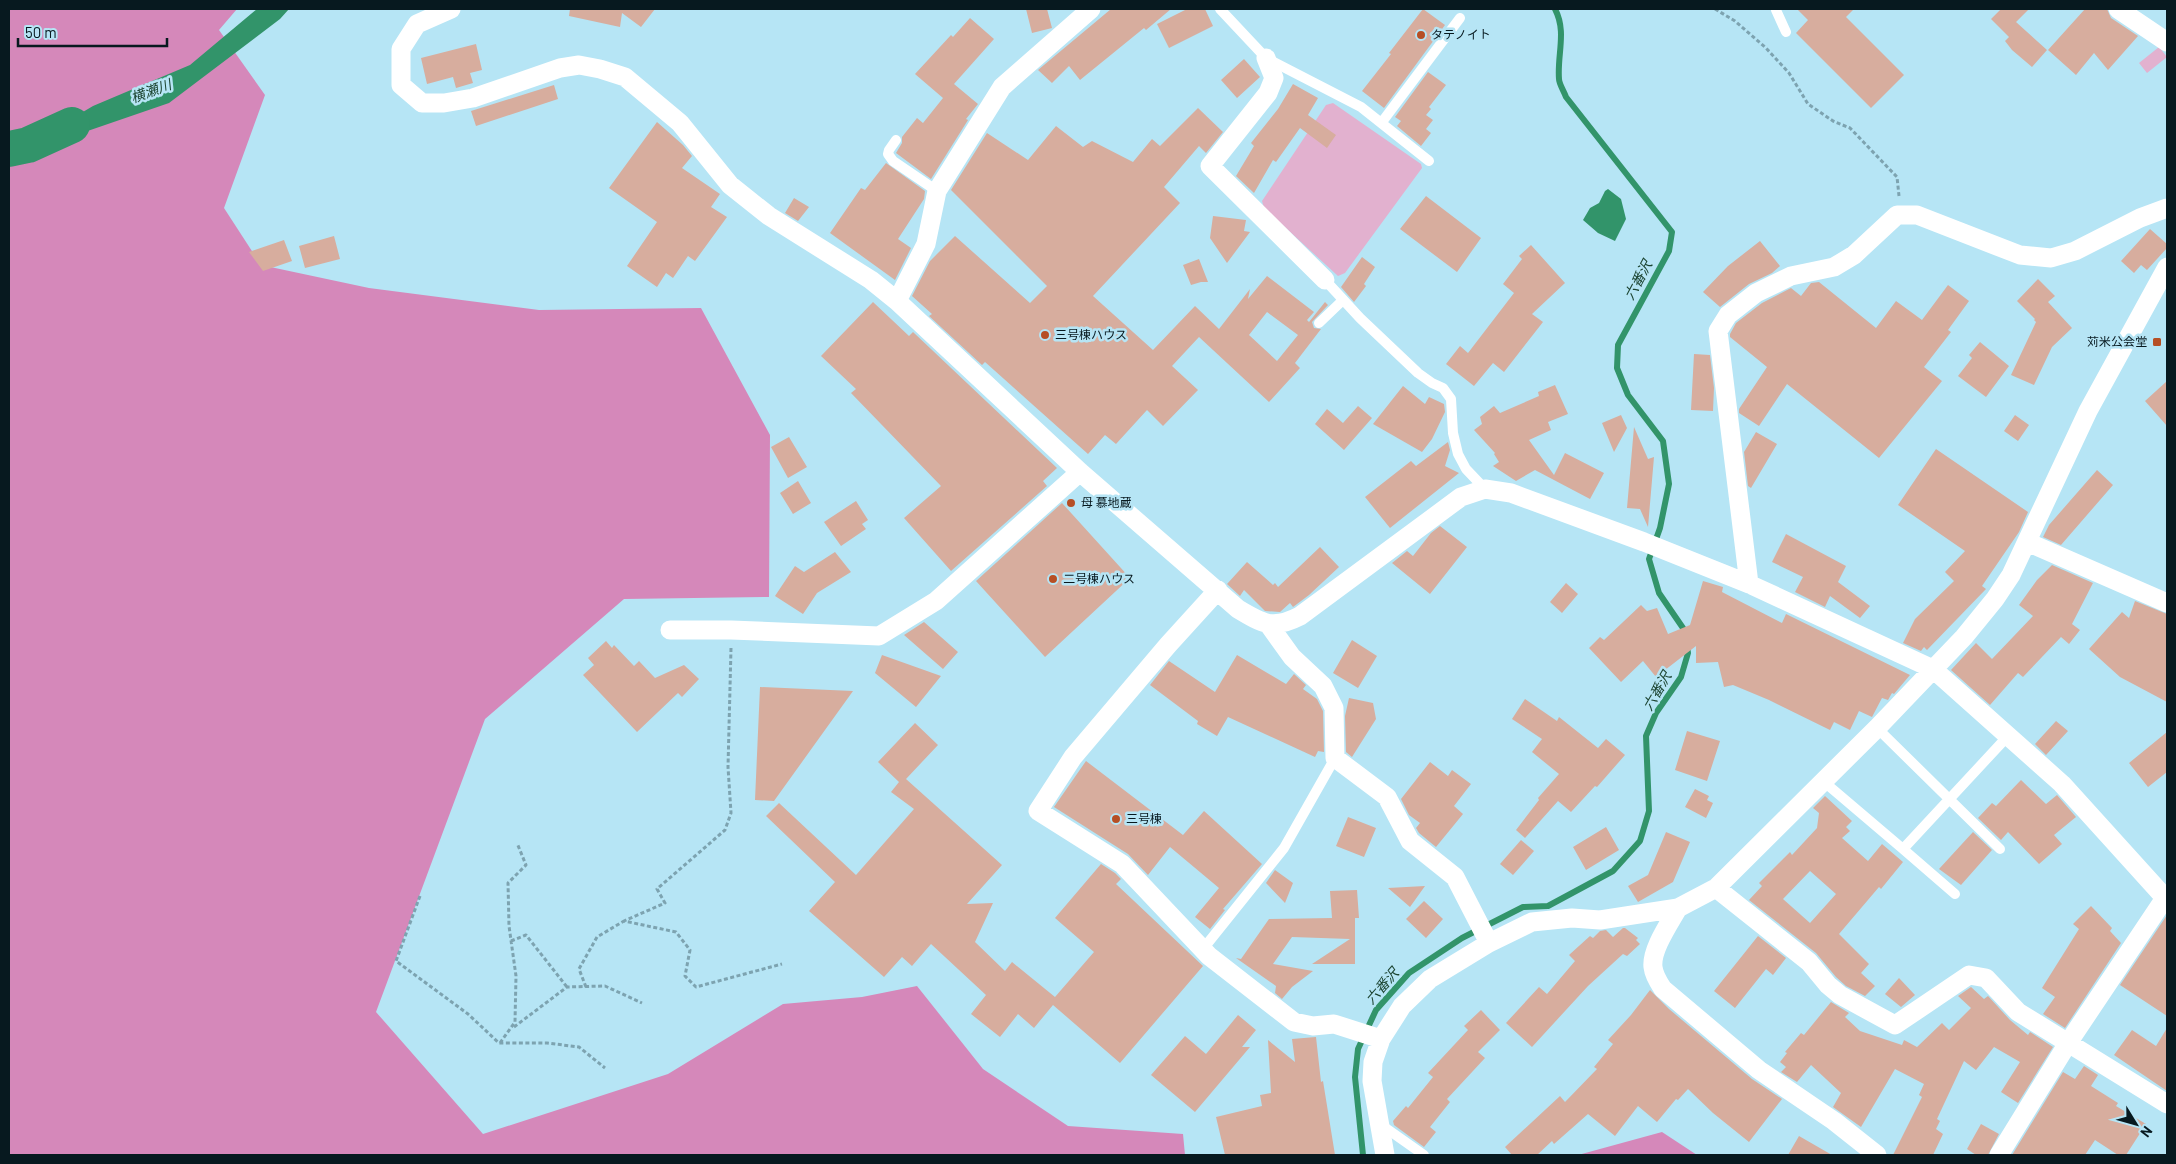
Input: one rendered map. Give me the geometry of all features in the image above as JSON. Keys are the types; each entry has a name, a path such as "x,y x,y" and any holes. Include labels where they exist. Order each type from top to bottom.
{"street":[{"path":"450,9 417,24 401,49 401,85 422,103 444,103 473,98 560,68 579,65 625,77 680,123 730,185 769,216 871,280 897,301 1080,472 1238,609 1270,625 1292,657 1323,686 1334,708 1335,758 1387,797 1410,841 1455,877 1487,939"},
{"path":"897,301 926,244 937,191 1002,88 1091,9"},
{"path":"2118,9 2167,42"},
{"path":"1266,58 1274,78 1268,92 1210,166 1325,280"},
{"path":"1749,584 1718,331 1728,315 1756,293 1791,276 1834,267 1854,255 1897,215 1918,214 2020,255 2051,258 2075,251 2140,218 2167,208"},
{"path":"1385,1155 1372,1081 1373,1062 1381,1039 1402,1006 1430,979 1487,939 1532,922 1572,918 1600,920 1678,908 1716,888 1877,728 1964,637 1995,600 2011,575 2088,411 2167,267"},
{"path":"670,630 732,630 869,636 886,633 936,601 1080,472"},
{"path":"1270,625 1286,623 1300,616 1461,497 1485,489 1510,493 1749,584 1933,669 2007,737 2062,784 2166,899 2068,1043 1998,1155"},
{"path":"2027,542 2167,603"},
{"path":"1218,590 1168,645 1073,757 1038,811 1122,864 1203,949 1294,1022 1312,1026 1334,1024 1381,1039"},
{"path":"1716,888 1809,962 1828,985 1840,995 1882,1020 1896,1025 1969,975 1986,978 2018,1012 2167,1104"},
{"path":"1678,908 1658,944 1652,966 1656,979 1663,989 1759,1070 1834,1121 1877,1155"}],"lane":[{"path":"1220,9 1266,58 1362,107 1429,161"},
{"path":"1776,10 1786,32"},
{"path":"1382,122 1460,18"},
{"path":"896,140 888,154 893,161 937,191"},
{"path":"1325,280 1342,300 1418,372 1442,388 1450,399 1452,433 1458,454 1466,470 1485,489"},
{"path":"1319,323 1342,300"},
{"path":"1877,728 2000,849"},
{"path":"1903,849 2007,737"},
{"path":"1203,949 1284,848 1335,758"},
{"path":"1823,781 1955,894"},
{"path":"1380,1124 1424,1155"}],"path":[{"path":"1714,9 1735,21 1766,48 1789,73 1808,104 1832,121 1850,128 1898,177 1899,202 1910,209 1912,215"},
{"path":"586,987 579,969 597,937 624,921 665,903 657,889 725,830 731,813 728,767 732,630"},
{"path":"499,1043 515,1022 516,976 511,941 508,883 526,865 517,843"},
{"path":"420,896 396,961 468,1014 499,1043 546,1043 579,1047 606,1068"},
{"path":"624,921 676,932 690,950 685,976 696,987 782,964"},
{"path":"511,941 526,935 567,988"},
{"path":"509,1030 567,988 606,986 642,1002"}],"shaded area":[{"path":"9,9 237,9 219,30 265,95 224,208 261,265 369,288 539,310 701,308 770,435 769,597 624,599 485,719 376,1012 483,1134 668,1074 783,1004 862,997 917,986 983,1069 1068,1126 1183,1134 1185,1155 9,1155"},
{"path":"2159,47 2167,57 2147,73 2139,63"},
{"path":"1333,103 1421,164 1422,168 1345,273 1338,276 1264,208 1262,201 1326,105"},
{"path":"1662,1132 1697,1155 1578,1155"}],"water":[{"path":"257,9 289,9 280,19 169,103 9,158 9,156 93,106 190,65"},
{"path":"1608,189 1621,199 1626,219 1615,241 1598,233 1583,220 1590,208 1599,203"}],"building":[{"path":"570,9 655,9 641,27 622,13 620,27 569,16"},
{"path":"1026,9 1047,9 1052,28 1032,33"},
{"path":"1111,9 1171,9 1146,30 1144,28 1080,80 1069,66 1052,83 1038,70"},
{"path":"1187,9 1205,9 1213,26 1169,48 1157,24"},
{"path":"1423,9 1445,25 1384,108 1362,91"},
{"path":"1797,9 1854,9 1846,17 1904,75 1871,108 1796,33 1808,20"},
{"path":"2001,9 2029,9 2016,22 2047,50 2032,67 2012,50 2005,41 2009,37 1991,19"},
{"path":"2085,9 2107,9 2111,18 2138,36 2108,70 2094,53 2076,75 2048,50"},
{"path":"970,18 994,39 954,84 978,104 966,119 968,120 931,179 896,153 902,143 902,137 917,118 923,123 943,98 915,74 951,35 953,37"},
{"path":"476,44 482,70 470,73 473,83 456,88 453,77 427,84 421,58"},
{"path":"1244,59 1260,77 1237,98 1221,80"},
{"path":"1428,72 1446,85 1429,107 1431,109 1426,115 1433,120 1426,129 1431,133 1421,146 1397,126 1401,121 1395,117"},
{"path":"1293,84 1318,98 1308,115 1336,135 1327,148 1300,128 1276,162 1273,160 1254,193 1236,176 1254,146 1251,143 1278,109"},
{"path":"554,85 558,99 476,126 471,111"},
{"path":"1198,108 1223,132 1206,153 1199,146 1164,187 1180,203 1093,296 1153,350 1195,306 1219,329 1250,289 1248,299 1267,276 1314,312 1307,320 1309,322 1325,302 1328,305 1312,322 1314,328 1321,329 1295,363 1300,368 1269,402 1199,337 1172,366 1198,390 1163,426 1147,410 1116,444 1105,435 1088,454 985,362 982,365 929,316 932,314 912,296 930,261 955,236 1030,303 1047,286 951,190 987,133 1028,160 1056,126 1083,147 1092,141 1133,162 1152,139 1160,146","holes":["1267,312 1298,335 1277,361 1249,335"]},
{"path":"657,122 683,145 692,156 682,168 720,194 711,207 727,217 695,261 688,256 673,278 666,273 657,287 627,266 657,222 609,188"},
{"path":"886,163 925,191 924,199 898,239 911,248 895,280 830,233 861,188 865,190"},
{"path":"1426,196 1481,238 1457,272 1400,229"},
{"path":"794,198 809,207 798,221 785,213"},
{"path":"1213,216 1246,220 1244,231 1250,232 1227,263 1210,238"},
{"path":"2150,229 2167,244 2167,248 2147,270 2141,265 2134,273 2121,261"},
{"path":"334,236 340,259 305,268 299,246"},
{"path":"284,240 292,261 263,271 249,252"},
{"path":"1760,241 1780,266 1772,273 1749,284 1720,307 1703,292 1728,266"},
{"path":"1531,245 1565,283 1532,314 1543,322 1504,372 1493,363 1474,386 1446,364 1460,346 1468,353 1514,293 1503,284 1522,259 1519,256"},
{"path":"1362,257 1375,267 1364,284 1366,286 1354,302 1341,287"},
{"path":"1199,259 1208,282 1191,285 1183,265"},
{"path":"2038,279 2055,296 2048,302 2072,328 2052,347 2034,385 2011,375 2036,322 2017,301"},
{"path":"1819,282 1876,328 1896,301 1922,320 1948,285 1969,301 1948,330 1951,332 1924,367 1942,381 1879,458 1787,384 1759,426 1739,413 1739,409 1767,367 1730,337 1736,323 1762,303 1791,288 1801,296 1811,283"},
{"path":"873,302 909,336 913,332 1057,468 1043,481 1047,486 951,571 904,518 941,486 851,393 856,389 821,356"},
{"path":"1980,342 2009,366 1986,397 1958,376 1972,358 1969,355"},
{"path":"1694,354 1710,355 1714,388 1713,411 1691,410"},
{"path":"2167,381 2167,426 2145,401"},
{"path":"1555,385 1568,414 1548,422 1551,430 1529,440 1554,475 1565,453 1604,473 1590,499 1535,470 1516,481 1493,466 1499,462 1495,453 1474,430 1482,424 1480,417 1494,406 1500,413 1539,396 1538,392"},
{"path":"1403,386 1425,404 1429,397 1444,404 1445,412 1432,439 1422,452 1373,424"},
{"path":"1358,406 1372,418 1344,450 1315,424 1327,409 1343,423"},
{"path":"1621,415 1627,428 1614,452 1602,423"},
{"path":"2015,415 2029,425 2018,441 2004,431"},
{"path":"1634,427 1648,459 1654,457 1648,527 1640,509 1627,508"},
{"path":"1756,432 1777,444 1751,488 1748,486 1744,452"},
{"path":"789,437 807,467 788,478 771,447"},
{"path":"1448,442 1450,450 1445,466 1459,473 1390,528 1365,497 1411,461 1416,466"},
{"path":"1936,449 2028,512 2019,532 1982,586 1986,589 1927,650 1924,647 1921,651 1903,643 1915,619 1954,581 1945,572 1965,551 1898,505"},
{"path":"2097,470 2113,485 2061,545 2043,537 2049,525"},
{"path":"798,481 811,503 793,514 780,493"},
{"path":"856,501 868,520 862,524 866,529 841,546 824,522"},
{"name":"二号棟ハウス","path":"1062,503 1130,578 1045,657 976,581"},
{"path":"1440,526 1467,547 1430,594 1392,563 1407,551 1413,556 1431,533"},
{"path":"1786,534 1846,566 1838,582 1870,606 1860,618 1830,596 1825,607 1795,592 1803,577 1772,562"},
{"path":"1320,547 1339,567 1293,607 1290,603 1280,612 1265,611 1244,590 1240,596 1227,584 1247,562 1273,585 1275,583 1278,587"},
{"path":"835,552 851,572 817,593 803,614 775,596 795,566 804,572"},
{"path":"2052,565 2093,583 2072,624 2080,630 2069,644 2061,637 2023,677 2018,673 1990,705 1951,670 1976,643 1992,659 2033,616 2019,605 2037,580"},
{"path":"1703,581 1723,587 1722,592 1782,623 1786,614 1910,675 1894,694 1892,693 1888,700 1882,698 1872,717 1859,711 1850,730 1834,722 1830,730 1769,700 1733,685 1724,687 1718,662 1696,663 1696,646 1656,677 1643,661 1621,682 1589,648 1600,637 1604,640 1641,605 1647,611 1657,608 1668,634 1690,625"},
{"path":"1566,583 1578,594 1562,613 1550,602"},
{"path":"2135,601 2167,614 2167,702 2120,677 2089,649 2122,612 2129,618"},
{"path":"924,622 958,652 943,669 904,635"},
{"path":"1352,640 1377,656 1358,688 1333,673"},
{"path":"606,641 612,648 614,645 634,666 639,661 655,678 684,665 699,679 682,697 678,693 637,732 583,675 594,665 588,658"},
{"path":"882,655 941,676 916,707 875,673"},
{"path":"1237,655 1286,684 1294,674 1306,685 1303,689 1317,699 1323,711 1324,752 1318,751 1315,757 1228,717 1217,736 1197,724 1198,721 1150,685 1169,661 1215,692"},
{"path":"760,687 853,691 774,801 755,800"},
{"path":"1349,698 1373,703 1376,719 1352,757 1346,752 1345,716"},
{"path":"1525,699 1557,721 1559,717 1598,748 1606,739 1625,755 1597,787 1595,786 1571,812 1558,801 1525,838 1516,830 1539,800 1538,798 1559,774 1532,752 1542,739 1512,719"},
{"path":"2056,721 2068,731 2046,755 2035,744"},
{"path":"915,723 938,745 906,779 1002,865 967,904 993,903 975,942 1005,971 1012,962 1055,997 1094,952 1055,918 1101,864 1121,879 1116,884 1203,966 1120,1063 1053,1005 1034,1028 1018,1014 1000,1037 971,1014 986,995 931,944 912,966 902,957 884,977 809,911 835,882 766,816 779,803 856,875 914,809 891,792 899,782 878,762"},
{"path":"1687,731 1720,741 1707,781 1675,770"},
{"path":"2167,732 2167,772 2148,787 2129,763"},
{"path":"1086,761 1183,835 1204,811 1262,864 1223,909 1225,910 1210,929 1195,917 1219,888 1170,847 1148,875 1128,854 1054,807"},
{"path":"1430,762 1448,776 1452,770 1471,784 1454,806 1463,814 1436,847 1419,833 1416,828 1420,823 1409,815 1401,799"},
{"path":"2021,780 2046,804 2057,795 2076,817 2054,835 2062,844 2039,864 2008,832 2001,840 1978,818 1992,803 1996,806"},
{"path":"1695,789 1709,796 1707,800 1713,803 1706,818 1685,807"},
{"path":"1825,796 1852,821 1846,827 1850,831 1842,838 1868,861 1882,844 1903,862 1839,934 1869,964 1861,973 1875,986 1865,996 1846,986 1816,953 1749,900 1762,886 1759,883 1790,852 1792,855 1817,828 1819,813 1813,808","holes":["1810,871 1836,894 1810,923 1783,899"]},
{"path":"1348,817 1376,828 1364,857 1336,846"},
{"path":"1606,827 1619,850 1586,870 1573,847"},
{"path":"1666,832 1690,842 1673,882 1638,902 1628,886 1648,875"},
{"path":"1973,832 1992,850 1961,885 1939,869"},
{"path":"1521,840 1534,851 1513,875 1500,864"},
{"path":"1275,870 1293,883 1285,903 1266,883"},
{"path":"1425,886 1410,907 1388,888"},
{"path":"1357,890 1359,918 1355,918 1355,964 1312,964 1350,939 1292,937 1273,964 1313,971 1292,987 1282,999 1275,993 1276,986 1236,958 1241,959 1269,919 1332,918 1330,891"},
{"path":"1424,901 1443,919 1426,938 1406,919"},
{"path":"2091,906 2112,928 2110,931 2121,943 2065,1028 2043,1014 2055,997 2042,988 2079,929 2073,924"},
{"path":"2167,915 2167,1016 2120,985"},
{"path":"1623,928 1638,938 1636,940 1640,944 1627,956 1623,954 1588,986 1532,1047 1506,1023 1539,987 1547,994 1575,961 1569,955 1590,936 1593,938 1600,931 1606,930 1613,937"},
{"path":"1758,936 1786,958 1773,975 1766,969 1735,1008 1714,991"},
{"path":"1899,978 1915,995 1901,1007 1885,994"},
{"path":"1971,987 1984,999 1988,996 2010,1020 2028,1035 2030,1032 2053,1047 2018,1103 2001,1092 2020,1062 1994,1047 1976,1070 1964,1061 1937,1119 1940,1121 1936,1129 1943,1134 1933,1155 1893,1155 1922,1097 1919,1095 1924,1084 1895,1069 1861,1127 1833,1107 1841,1093 1811,1065 1797,1082 1781,1072 1786,1067 1780,1062 1787,1053 1785,1052 1801,1033 1804,1035 1831,1002 1849,1013 1845,1017 1860,1031 1902,1045 1904,1040 1917,1047 1942,1023 1949,1030 1971,1008 1958,996"},
{"path":"1650,990 1669,1009 1752,1079 1782,1099 1749,1142 1713,1113 1688,1089 1678,1100 1676,1099 1657,1122 1638,1106 1615,1136 1588,1114 1554,1144 1552,1141 1537,1155 1512,1155 1505,1147 1560,1096 1565,1102 1597,1069 1594,1067 1613,1044 1608,1040 1631,1015"},
{"path":"1481,1010 1500,1030 1478,1052 1485,1058 1447,1099 1450,1102 1430,1127 1436,1132 1424,1147 1394,1125 1393,1121 1406,1106 1408,1108 1433,1077 1428,1073 1468,1030 1464,1026"},
{"path":"1238,1015 1256,1030 1242,1047 1250,1047 1195,1112 1151,1075 1185,1036 1206,1054"},
{"path":"2167,1028 2167,1091 2114,1055 2132,1030 2156,1046"},
{"path":"1316,1037 1321,1082 1323,1081 1335,1155 1225,1155 1216,1117 1262,1106 1260,1095 1271,1093 1268,1040 1295,1062 1292,1039"},
{"path":"2084,1066 2098,1075 2091,1086 2118,1103 2116,1106 2146,1124 2126,1155 2118,1155 2095,1140 2085,1155 2012,1155 2063,1072 2075,1079"},
{"path":"1981,1124 1999,1134 1988,1155 1976,1155 1967,1149"},
{"path":"1799,1136 1832,1155 1788,1155"}],"waterway":[{"name":"六番沢","path":"1555,9 1559,18 1561,35 1559,81 1566,97 1672,232 1669,251 1618,345 1617,368 1628,395 1663,441 1669,484 1660,528 1649,559 1659,593 1683,628 1684,636"},
{"name":"横瀬川","path":"9,149 28,145 72,125"},
{"name":"六番沢","path":"1363,1155 1355,1077 1358,1049 1376,1010 1409,973 1462,938 1523,907 1548,906 1613,871 1640,841 1649,811 1646,736 1656,713 1681,677 1688,653 1687,646"}],"place":[{"name":"タテノイト","path":"1421,35"},
{"name":"三号棟ハウス","path":"1045,335"},
{"name":"苅米公会堂","path":"2157,342"},
{"name":"母 慕地蔵","path":"1071,503"},
{"name":"二号棟ハウス","path":"1053,579"},
{"name":"三号棟","path":"1116,819"}]}
